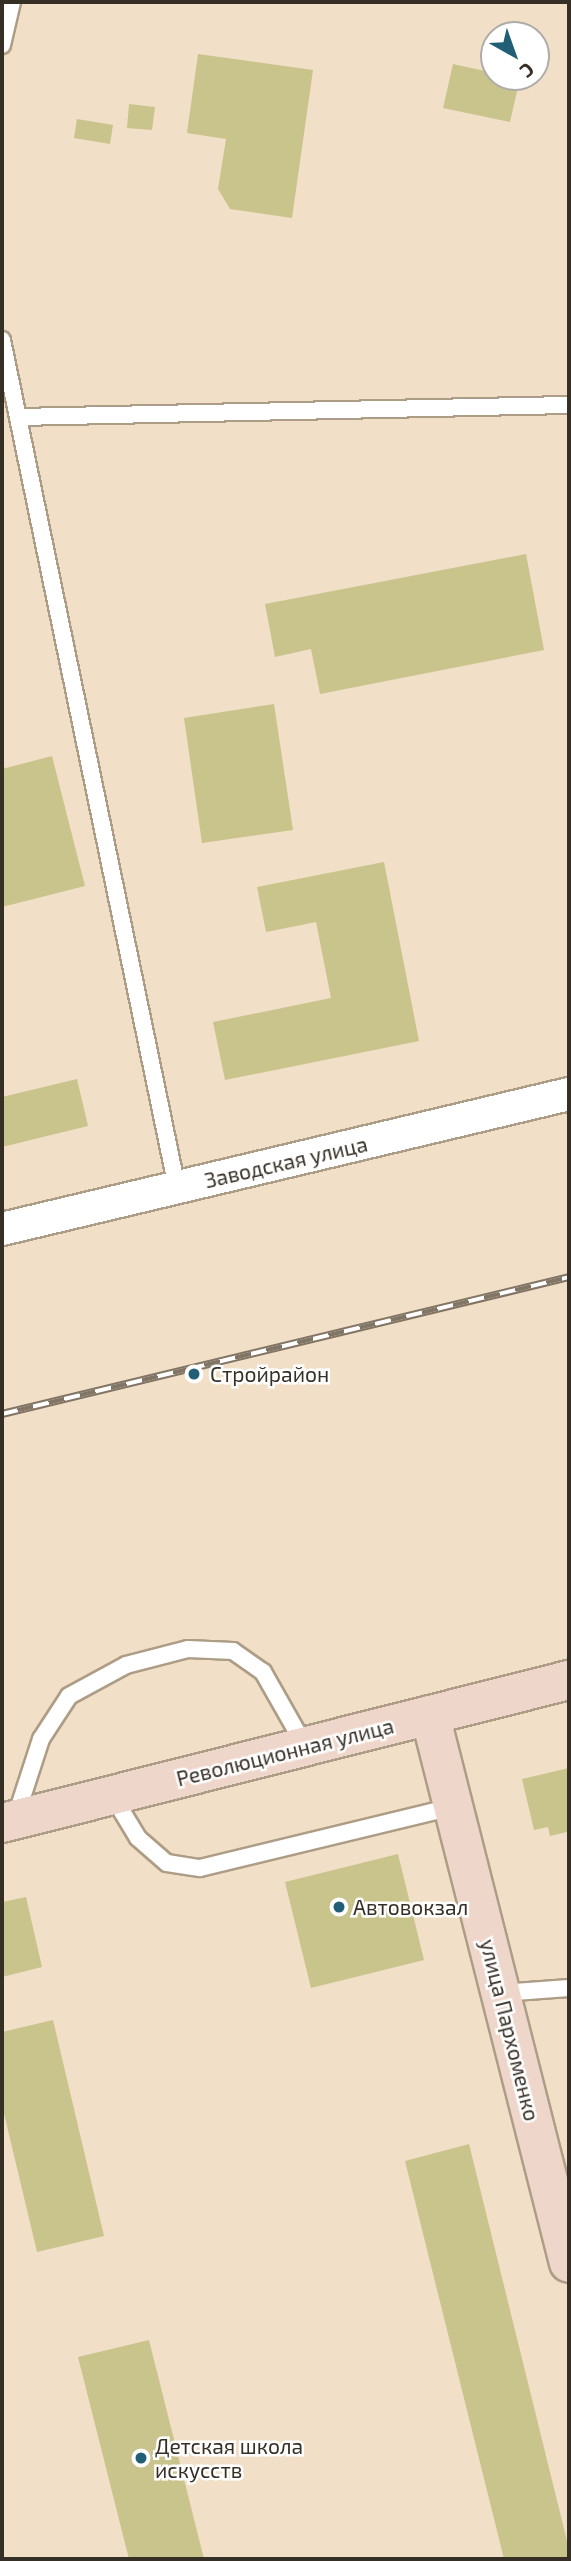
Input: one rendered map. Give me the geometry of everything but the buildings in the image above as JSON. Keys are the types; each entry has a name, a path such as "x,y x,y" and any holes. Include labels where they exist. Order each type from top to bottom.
{"street":[{"name":"Заводская улица","path":"2,1230 569,1094"},
{"name":"Революционная улица","path":"8,1821 569,1680"},
{"name":"улица Пархоменко","path":"430,1715 569,2263"}],"lane":[{"path":"2,45 12,2"},
{"path":"2,340 177,1188"},
{"path":"18,417 569,405"},
{"path":"8,1821 41,1739 69,1696 127,1665 188,1649 233,1651 263,1672 305,1746"},
{"path":"112,1795 138,1838 167,1863 200,1868 453,1807"},
{"path":"501,1993 569,1988"}],"railway":[{"path":"2,1414 569,1277"}],"place":[{"name":"Стройрайон","path":"194,1374"},
{"name":"Автовокзал","path":"339,1907"},
{"name":"Детская школа искусств","path":"141,2458"}]}
